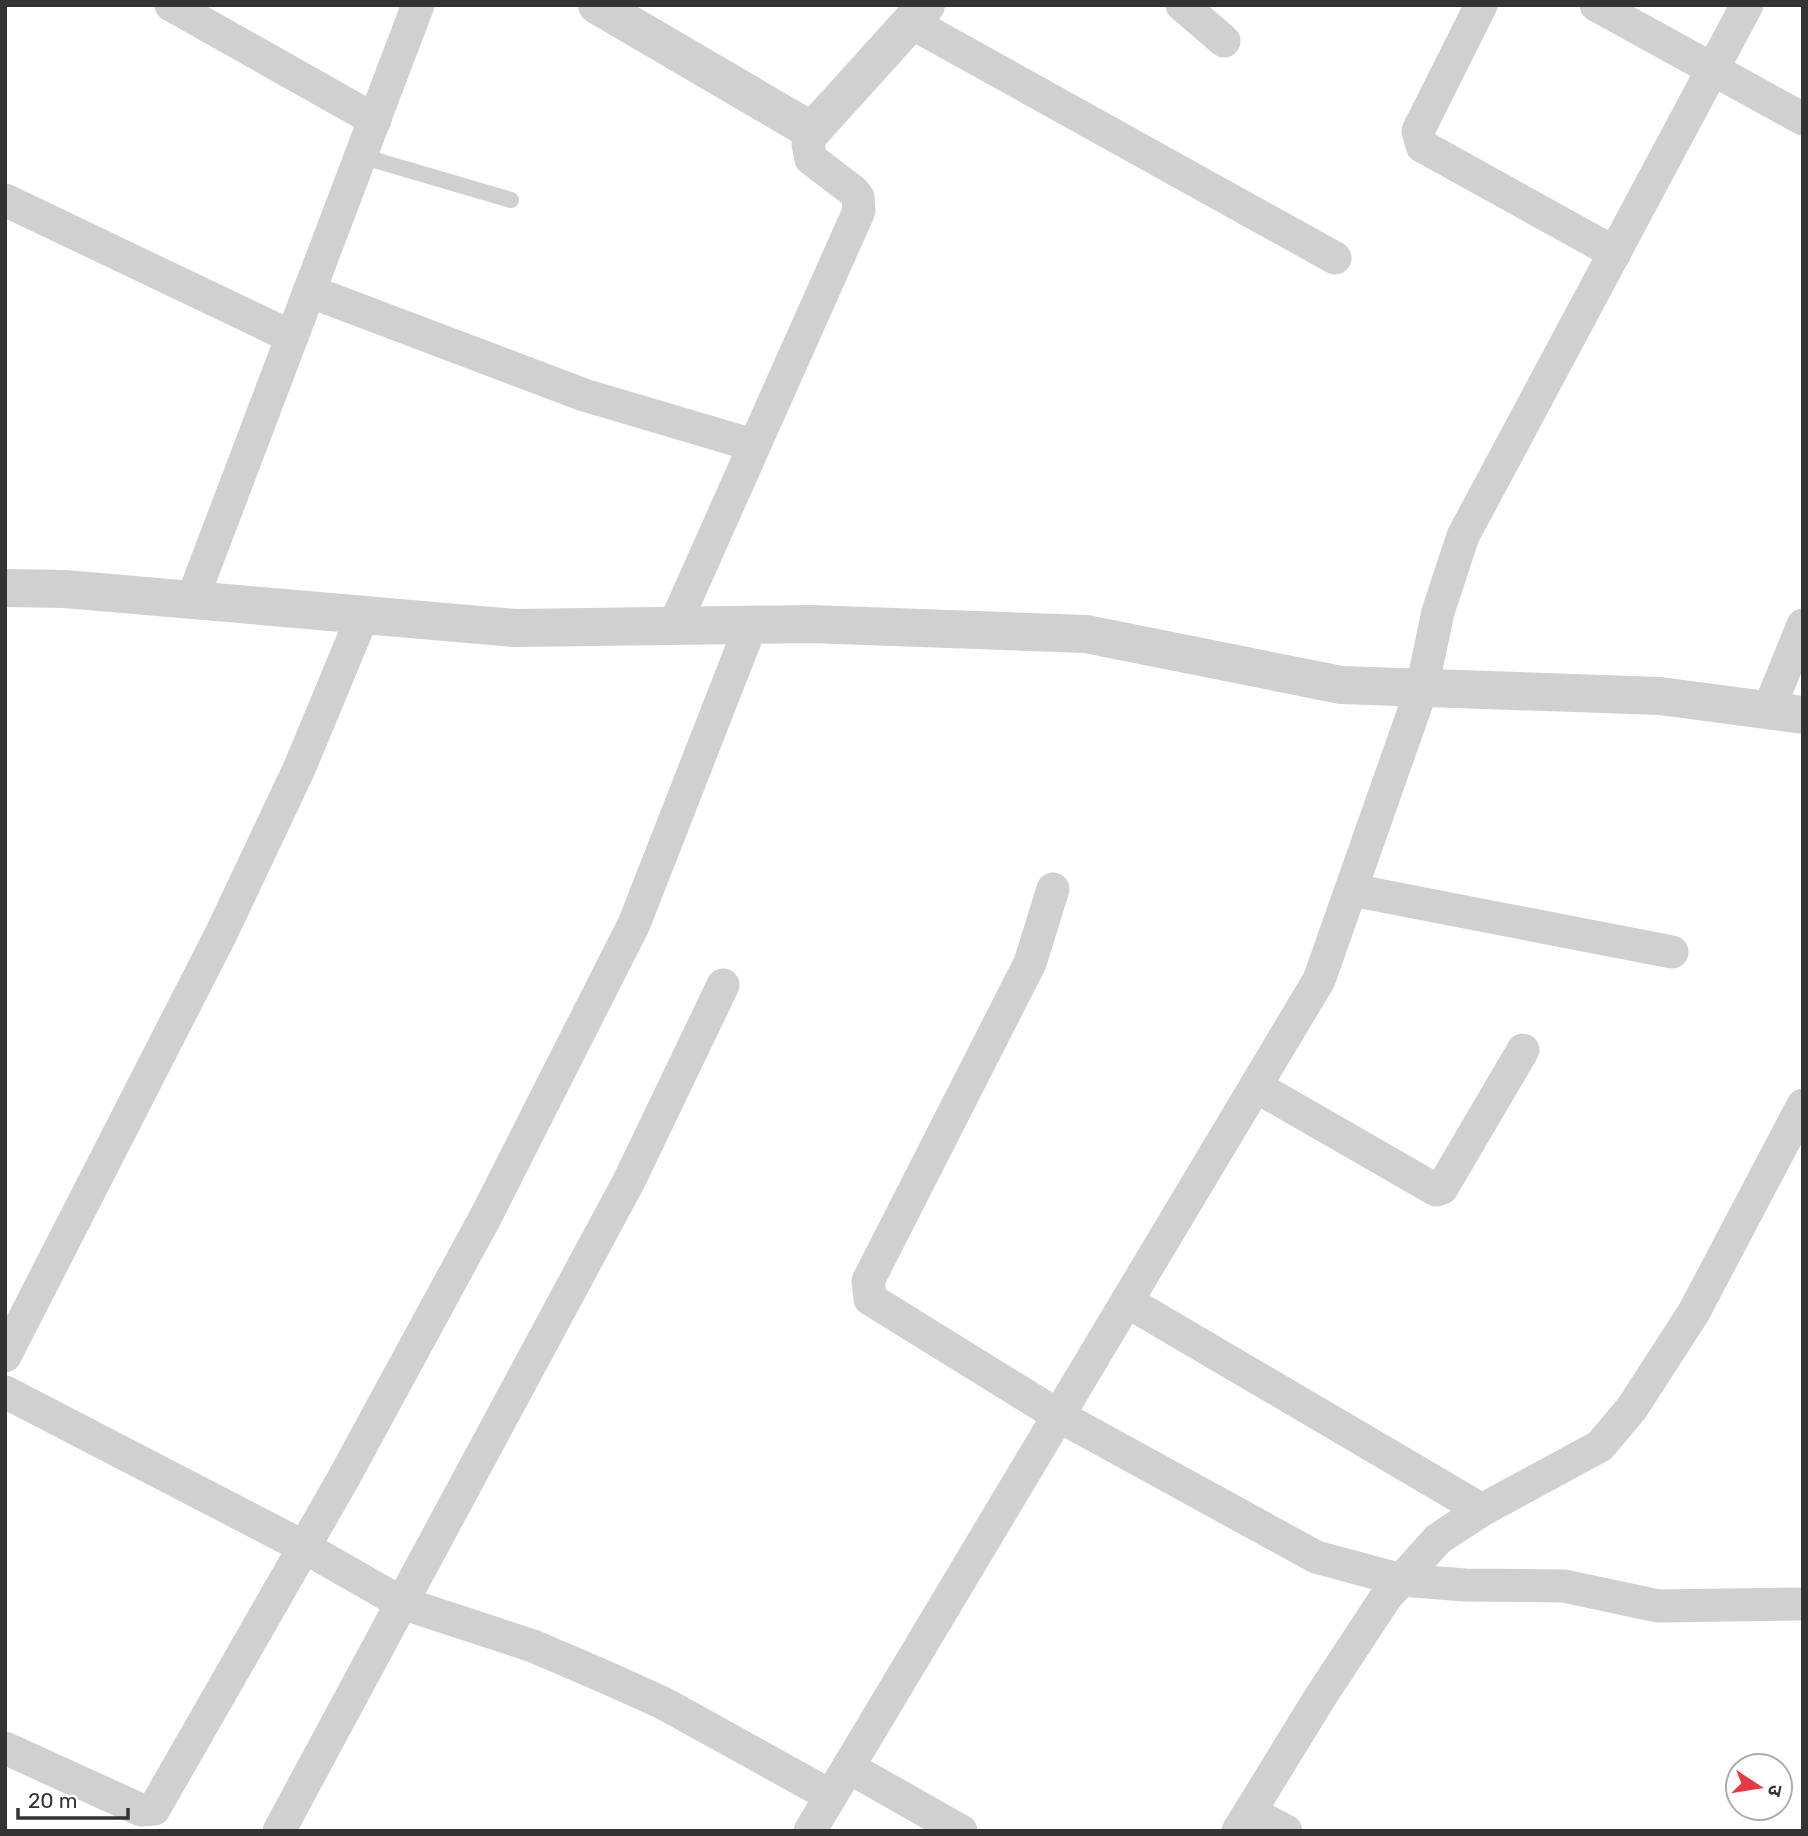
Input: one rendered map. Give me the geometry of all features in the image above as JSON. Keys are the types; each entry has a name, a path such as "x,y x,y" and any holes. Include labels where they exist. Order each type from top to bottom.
{"street":[{"path":"171,5 375,120"},
{"path":"192,600 418,5"},
{"path":"597,5 812,131"},
{"path":"1182,5 1224,41"},
{"path":"1482,5 1418,131 1418,140 1422,146 1615,253"},
{"path":"1596,5 1712,72 1803,119"},
{"path":"810,1831 1257,1087 1319,979 1422,688 1438,612 1463,536 1747,5"},
{"path":"674,626 859,211 858,197 853,191 811,159 808,144 812,131 918,14 1335,258"},
{"path":"5,200 292,337"},
{"path":"309,291 584,395 753,445"},
{"path":"5,588 65,589 515,628 751,625 1086,634 1341,685 1660,696 1785,713 1803,625"},
{"path":"5,1356 221,934 299,769 363,615"},
{"path":"5,1748 141,1810 154,1809 303,1548 486,1216 634,923 751,625"},
{"path":"1053,889 1030,963 868,1281 870,1298 880,1307 1059,1416 1316,1557 1401,1580 1465,1586 1564,1586 1658,1606 1803,1604"},
{"path":"1352,890 1672,952"},
{"path":"279,1831 629,1181 723,985"},
{"path":"1257,1087 1436,1190 1442,1188 1523,1050"},
{"path":"1286,1831 1244,1821 1319,1699 1401,1580 1438,1539 1482,1510 1600,1446 1632,1408 1694,1312 1803,1105"},
{"path":"1128,1302 1482,1510"},
{"path":"5,1392 303,1548 402,1603 533,1646 603,1676 663,1703 831,1796"},
{"path":"848,1767 961,1831"}],"lane":[{"path":"361,156 511,200"}]}
